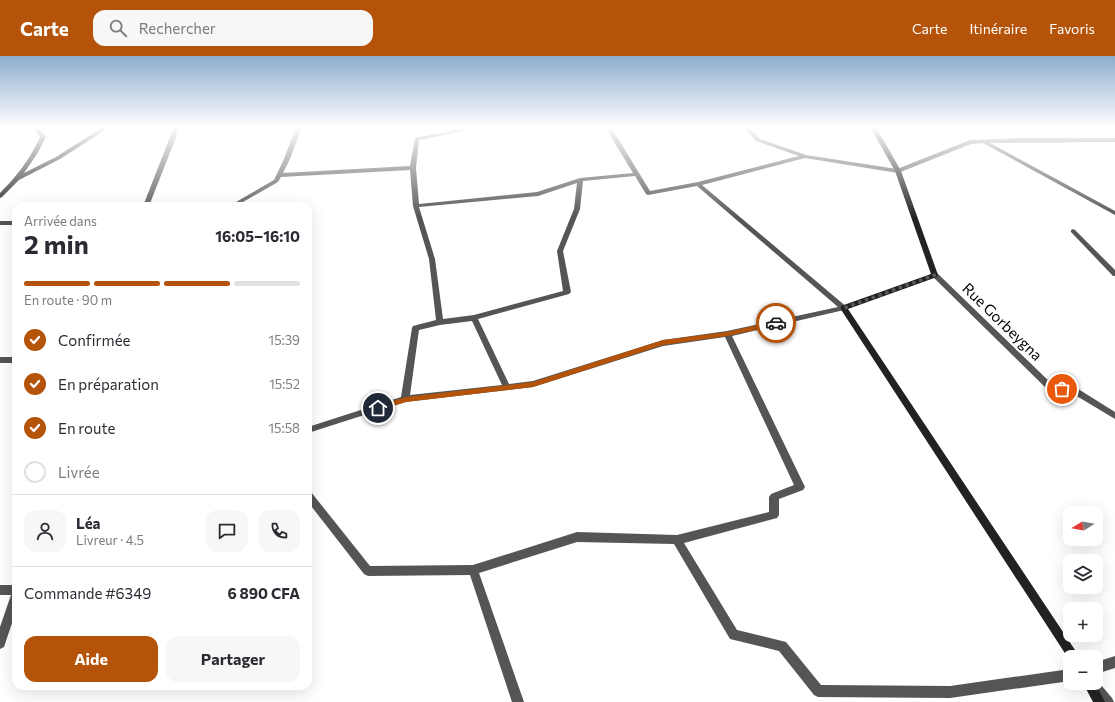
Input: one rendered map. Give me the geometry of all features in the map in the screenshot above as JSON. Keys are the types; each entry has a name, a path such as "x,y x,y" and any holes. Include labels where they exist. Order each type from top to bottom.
{"street":[{"path":"0,196 19,178 33,157"},
{"path":"19,178 59,157"},
{"path":"148,202 165,157"},
{"path":"239,202 276,181 289,157"},
{"path":"414,157 413,168 416,206 432,260 440,322"},
{"path":"627,157 648,193 698,184 801,157"},
{"path":"812,157 898,171 932,157"},
{"path":"312,429 406,399 533,384 663,342 727,334 844,308 935,275 898,171 890,157"},
{"path":"1013,157 1115,212"},
{"path":"279,175 413,168"},
{"path":"416,206 538,194 580,180 637,174"},
{"path":"406,399 416,328 440,322 474,318 567,292 560,250 577,209 580,180"},
{"path":"698,184 844,308 1068,650"},
{"path":"0,223 12,223"},
{"path":"1073,231 1115,274"},
{"name":"Rue Gorbeygna","path":"935,275 1051,388 1072,389 1115,416"},
{"path":"474,318 507,387"},
{"path":"312,500 368,571 473,570 577,537 678,540 774,515 774,497 800,488 727,334"},
{"path":"0,360 12,360"},
{"path":"678,540 734,635 782,646 818,691 950,692 1063,676"},
{"path":"473,570 518,702"},
{"path":"0,590 12,590"},
{"path":"0,643 12,607"},
{"path":"1103,666 1115,662"},
{"path":"1093,690 1099,702"},
{"path":"1098,690 1108,702"}],"way so far":[{"path":"776,323 844,308 935,275 1051,388 1062,389"}],"route":[{"path":"378,408 406,399 533,384 663,342 727,334 776,323"}]}
